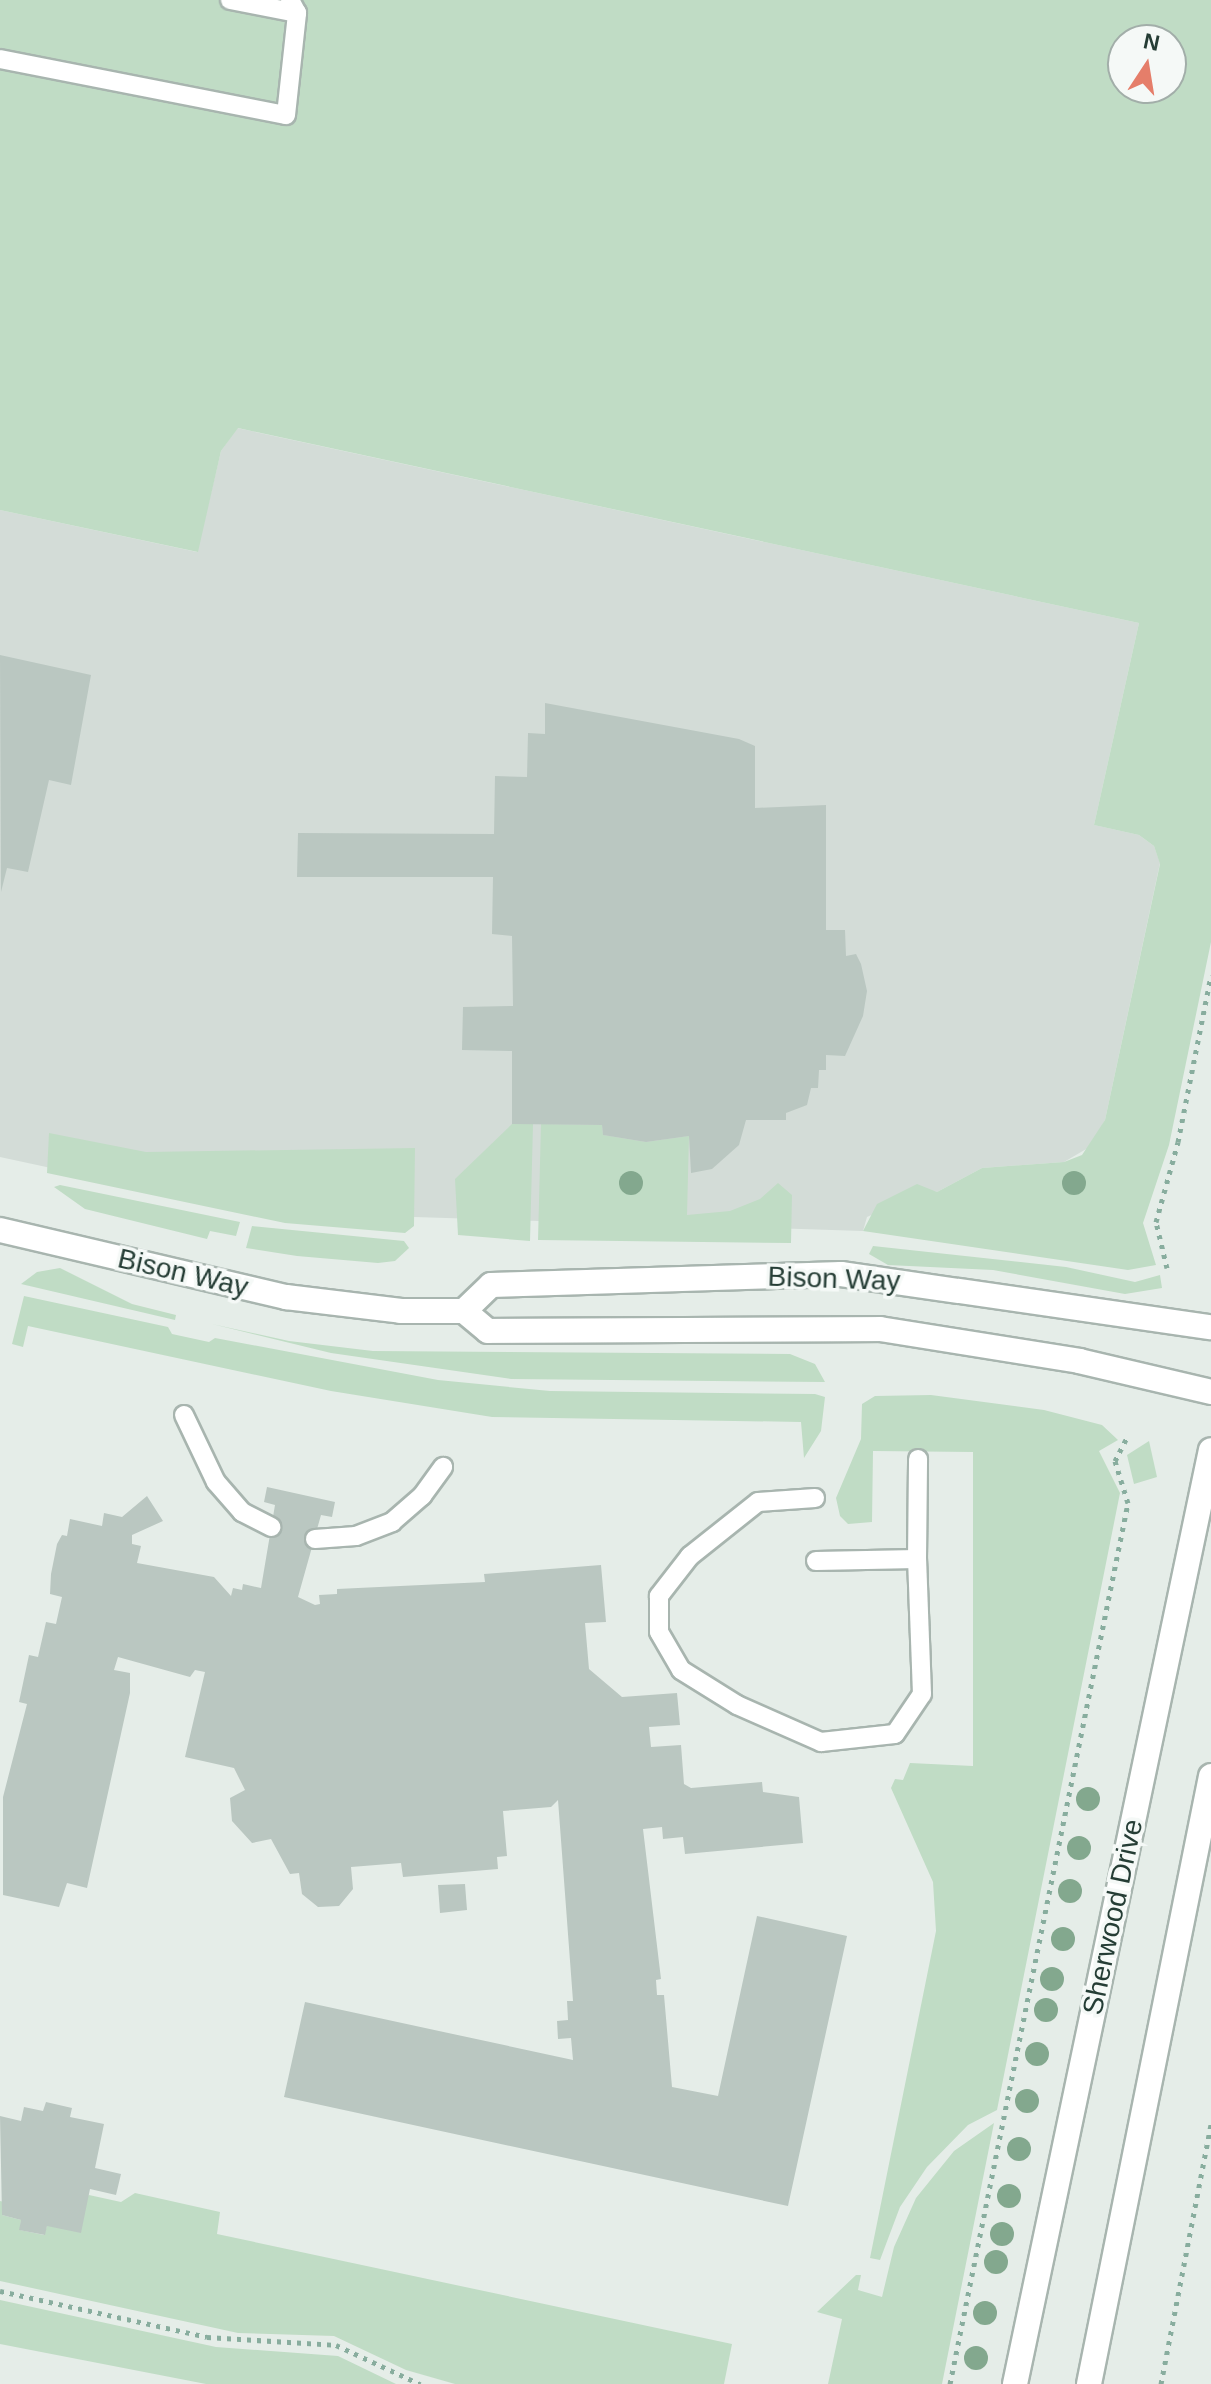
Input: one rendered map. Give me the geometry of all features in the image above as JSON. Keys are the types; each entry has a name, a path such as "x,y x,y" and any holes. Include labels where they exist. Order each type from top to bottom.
{"street":[{"name":"Bison Way","path":"0,1230 286,1297 401,1311 464,1311 488,1331 880,1329 1079,1361 1211,1392"},
{"name":"Bison Way","path":"464,1311 491,1285 852,1274 1211,1327"},
{"name":"Sherwood Drive","path":"1015,2384 1211,1450"},
{"path":"1089,2384 1211,1776"}],"lane":[{"path":"0,59 286,115 294,6 230,0"},
{"path":"184,1415 216,1482 242,1512 271,1527"},
{"path":"815,1498 758,1502 690,1556 659,1596 659,1632 681,1670 737,1705 821,1742 895,1734 922,1694 917,1559 918,1459"},
{"path":"315,1539 356,1536 392,1522 422,1496 443,1467"},
{"path":"816,1561 917,1559"}],"path":[{"path":"1167,1268 1156,1222 1178,1142 1211,975"},
{"path":"950,2384 1113,1587 1128,1503 1115,1461 1126,1439"},
{"path":"1161,2384 1211,2124"},
{"path":"0,2291 207,2337 336,2345 420,2384"}],"shaded area":[{"path":"237,428 1139,623 1094,825 1139,835 1154,846 1160,863 1105,1120 1093,1145 1064,1162 982,1168 937,1192 927,1190 867,1217 863,1231 255,1212 0,1157 0,510 197,552 221,451"}],"green space":[{"path":"0,0 1211,0 1211,942 1169,1145 1143,1223 1156,1265 1128,1270 863,1231 877,1204 917,1184 937,1192 982,1168 1064,1162 1082,1155 1105,1120 1160,864 1154,846 1139,835 1094,825 1139,623 238,428 221,451 198,552 0,510"},
{"path":"512,1124 533,1124 530,1241 458,1235 455,1179"},
{"path":"541,1124 602,1125 603,1135 646,1142 689,1136 687,1215 730,1211 760,1199 778,1183 792,1195 791,1243 538,1240"},
{"path":"49,1133 146,1152 415,1148 414,1226 405,1233 285,1223 47,1173"},
{"path":"60,1185 240,1222 236,1236 210,1231 207,1239 85,1209 54,1187"},
{"path":"252,1226 404,1241 409,1248 395,1261 378,1263 297,1256 246,1248"},
{"path":"873,1246 1066,1267 1135,1282 1160,1275 1162,1288 1125,1294 993,1270 888,1265 869,1254"},
{"path":"60,1268 132,1304 176,1315 175,1320 21,1284 37,1272"},
{"path":"24,1296 168,1327 172,1334 209,1342 215,1338 438,1380 550,1391 815,1394 825,1397 821,1431 804,1458 801,1422 492,1417 331,1391 28,1326 23,1347 12,1344"},
{"path":"212,1324 289,1341 373,1351 790,1354 815,1364 825,1382 511,1379 331,1353"},
{"path":"931,1395 1044,1410 1102,1425 1118,1440 1099,1451 1120,1493 997,2110 968,2125 927,2167 900,2207 880,2260 870,2258 936,1931 933,1882 891,1788 895,1779 903,1780 910,1763 973,1766 973,1452 873,1451 872,1522 848,1524 840,1516 836,1498 861,1439 862,1404 875,1396"},
{"path":"1149,1441 1157,1477 1134,1484 1127,1455"},
{"path":"994,2123 942,2384 828,2384 842,2319 817,2312 856,2275 861,2275 858,2290 882,2297 894,2247 916,2198 954,2151"},
{"path":"135,2193 220,2212 217,2234 732,2344 724,2384 455,2384 406,2370 334,2336 238,2333 0,2281 0,2201 4,2202 2,2215 21,2220 20,2230 44,2235 47,2226 89,2195 121,2202"},
{"path":"0,2300 216,2347 338,2356 396,2384 206,2384 0,2344"}],"building":[{"path":"0,655 91,675 71,785 49,780 28,872 7,868 1,892"},
{"path":"545,703 739,739 755,746 755,808 826,805 826,930 845,930 846,956 856,954 861,964 867,991 863,1016 845,1056 826,1055 826,1070 819,1070 818,1088 811,1088 807,1105 786,1113 786,1120 746,1120 739,1145 712,1169 691,1173 689,1136 646,1142 603,1135 602,1125 512,1124 512,1051 462,1050 463,1007 513,1006 512,936 492,934 493,877 297,877 298,833 494,834 495,776 527,777 528,733 545,734"},
{"path":"267,1487 335,1502 332,1517 321,1515 298,1597 315,1605 320,1604 319,1595 337,1594 337,1589 485,1582 484,1574 601,1565 606,1622 585,1623 589,1669 622,1697 677,1693 680,1725 649,1727 651,1747 681,1745 684,1784 691,1788 762,1782 763,1792 799,1797 803,1843 685,1854 683,1837 663,1839 662,1827 643,1829 661,1979 656,1980 657,1995 664,1995 672,2087 718,2096 757,1916 847,1936 788,2206 284,2097 305,2002 573,2060 571,2038 558,2039 557,2021 568,2020 567,2001 573,2001 558,1800 551,1807 503,1811 507,1856 497,1857 498,1869 403,1877 401,1863 351,1867 353,1889 339,1906 318,1907 302,1894 299,1873 290,1874 271,1839 252,1843 232,1821 230,1798 245,1790 234,1768 185,1757 205,1672 195,1670 190,1677 118,1657 114,1670 130,1673 130,1693 87,1888 67,1883 59,1907 3,1895 3,1797 27,1704 19,1702 29,1655 38,1657 46,1622 56,1624 62,1597 50,1594 51,1574 57,1544 62,1535 67,1536 70,1519 102,1526 104,1513 122,1517 147,1496 163,1521 132,1535 132,1544 141,1546 137,1563 214,1577 231,1596 233,1588 242,1590 243,1584 261,1588 275,1505 264,1502"},
{"path":"465,1884 467,1910 440,1913 438,1885"},
{"path":"46,2102 72,2108 70,2117 104,2124 95,2168 121,2174 116,2195 90,2189 81,2233 47,2226 45,2235 19,2230 21,2220 2,2215 0,2116 21,2121 24,2107 43,2111"}]}
